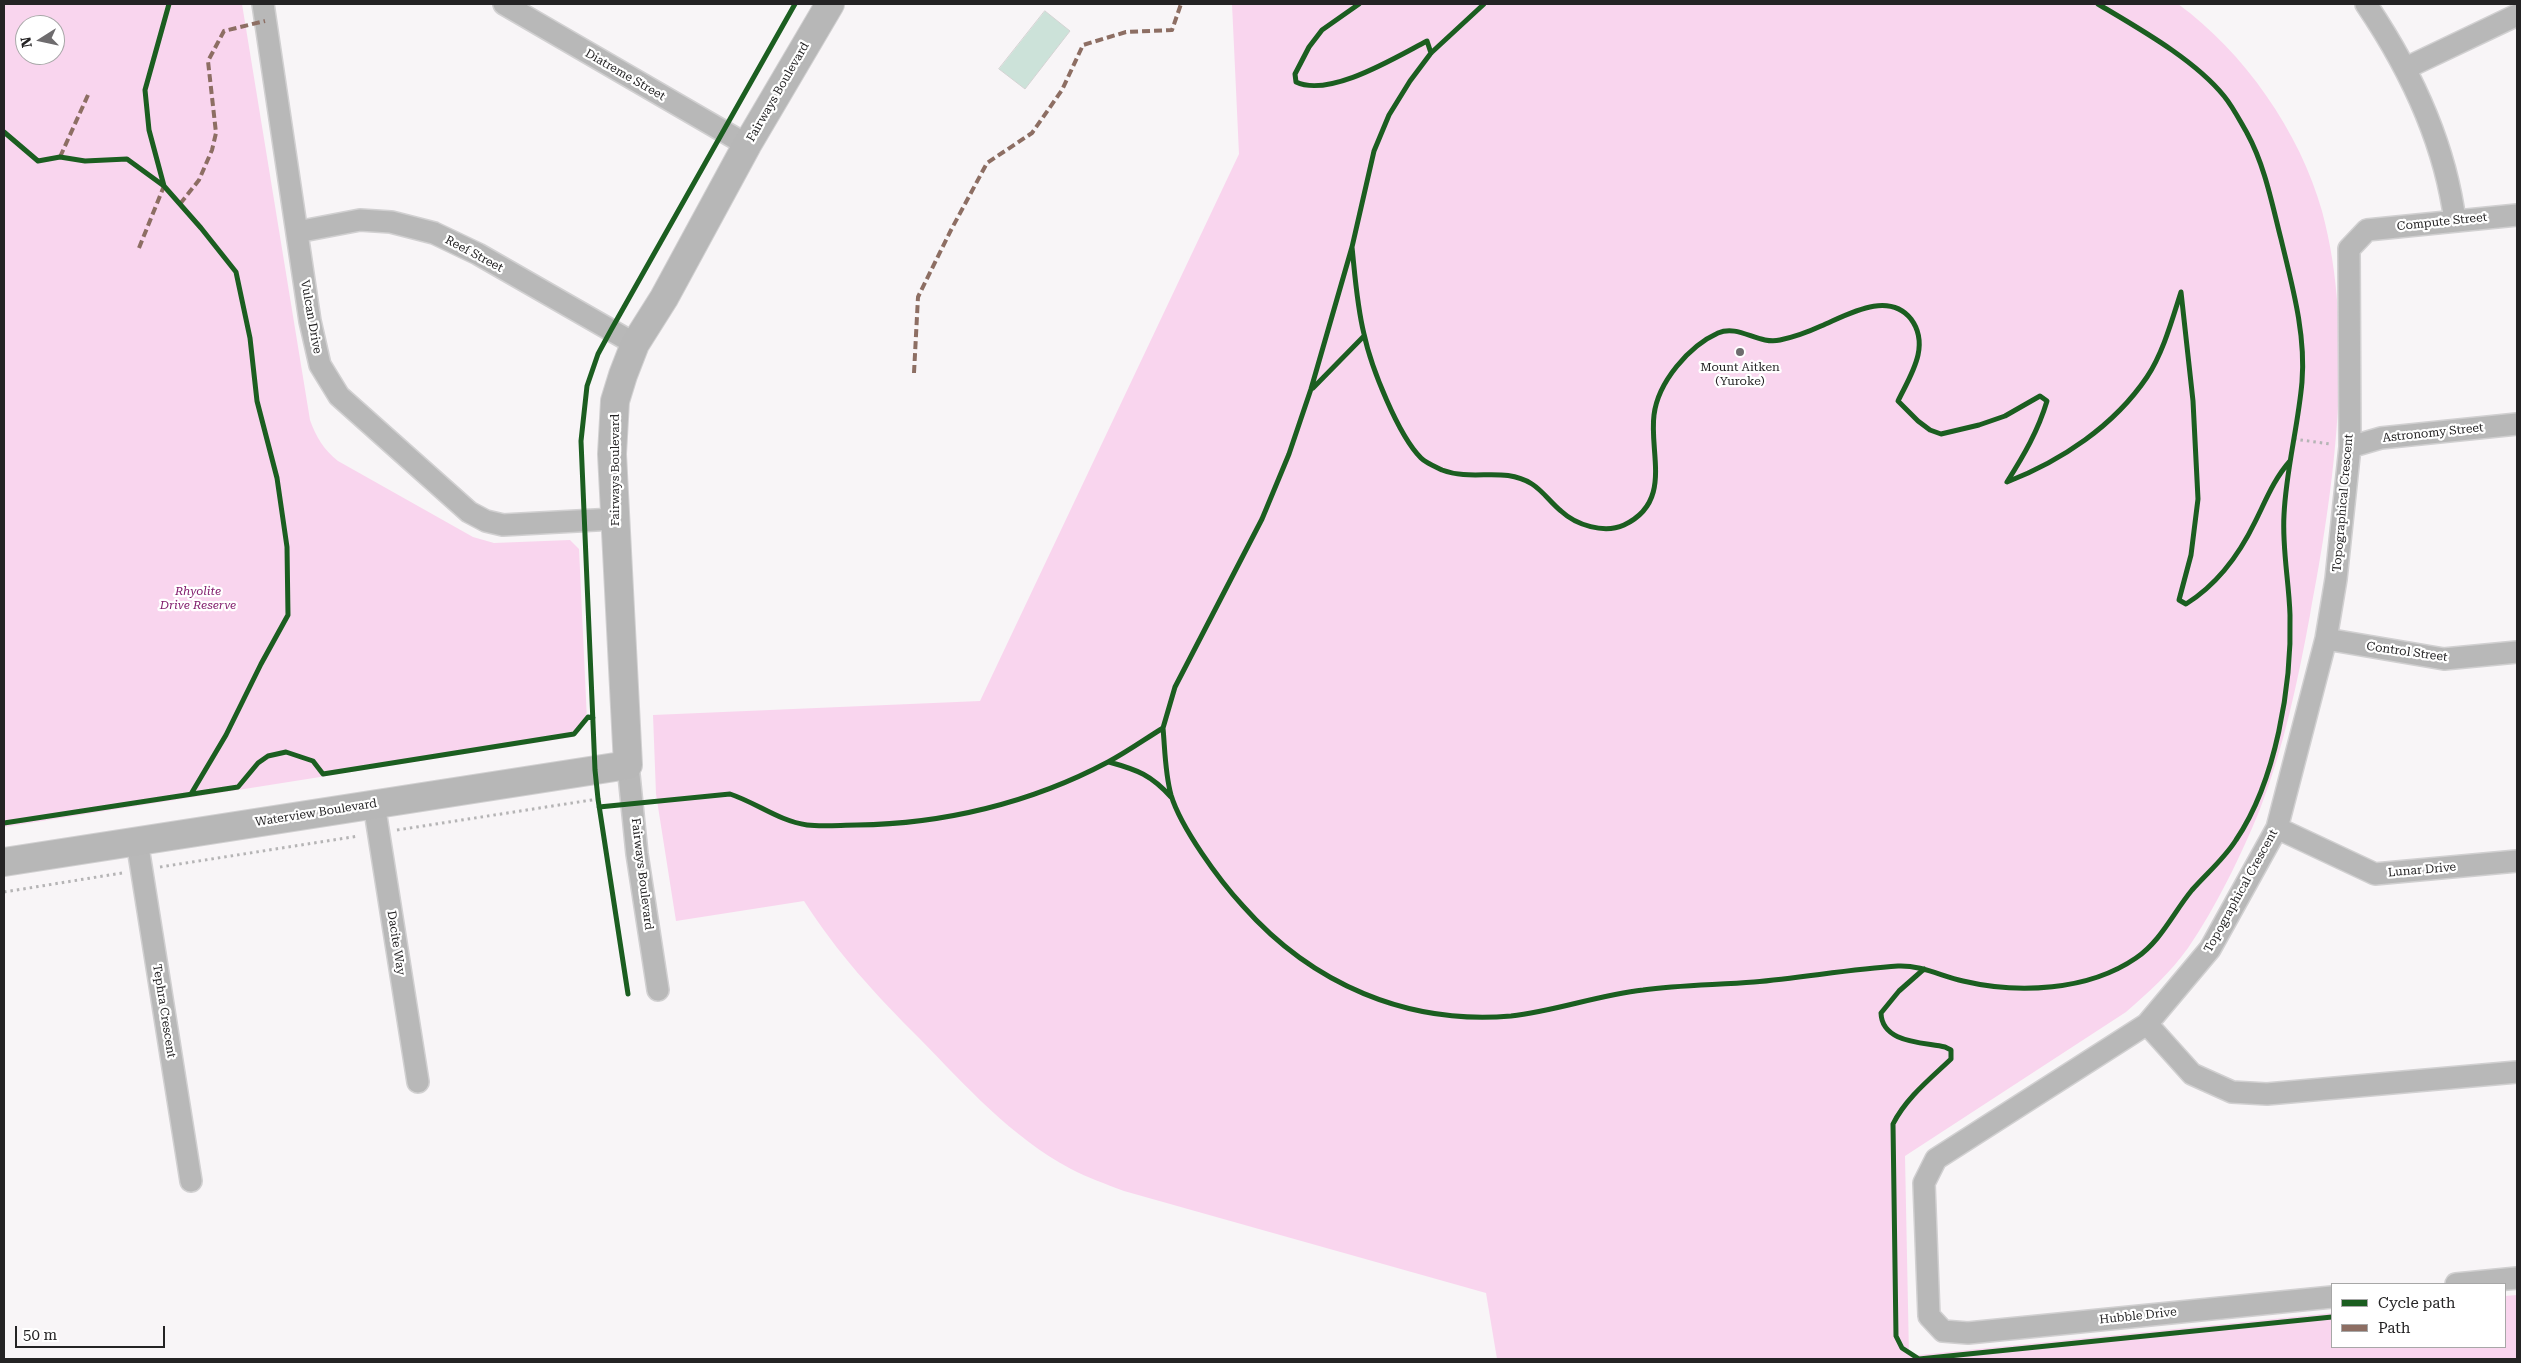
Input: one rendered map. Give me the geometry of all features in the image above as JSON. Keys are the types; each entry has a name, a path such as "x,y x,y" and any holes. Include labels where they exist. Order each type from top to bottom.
{"street":[{"name":"Vulcan Drive","path":"263,4 297,232 320,365 340,396 469,512 486,521 503,525 614,519"},
{"name":"Diatreme Street","path":"504,4 747,145"},
{"name":"Fairways Boulevard","path":"658,990 637,854 628,765 614,519 612,454 615,402 622,375 635,344 664,298 747,145 830,4"},
{"path":"2366,4 2406,68 2442,156 2451,188 2455,221"},
{"path":"2406,68 2517,15"},
{"name":"Compute Street","path":"2367,230 2517,215"},
{"name":"Reef Street","path":"297,232 360,220 391,222 434,233 478,254 635,344"},
{"name":"Topographical Crescent","path":"1943,1331 1929,1316 1928,1297 1924,1183 1936,1159 2147,1024 2210,949 2277,828 2326,639 2336,579 2350,448 2349,248 2367,230"},
{"name":"Astronomy Street","path":"2350,448 2381,438 2517,424"},
{"name":"Control Street","path":"2326,639 2444,659 2517,652"},
{"name":"Waterview Boulevard","path":"4,862 628,765"},
{"name":"Dacite Way","path":"374,804 418,1082"},
{"name":"Lunar Drive","path":"2277,828 2375,874 2517,861"},
{"name":"Tephra Crescent","path":"137,841 191,1182"},
{"path":"2147,1024 2192,1074 2232,1092 2267,1094 2517,1072"},
{"path":"2466,1283 2517,1278"},
{"name":"Hubble Drive","path":"1943,1331 1968,1333 2331,1297"}],"path":[{"path":"2293,446 2295,431"},
{"path":"2294,439 2350,448"},
{"path":"595,770 599,807 633,804"},
{"path":"4,892 598,799"}],"green space":[{"name":"Rhyolite Drive Reserve","path":"4,4 242,4 310,420 315,432 321,443 338,461 473,537 494,543 570,540 579,549 587,720 573,737 4,827"},
{"path":"1232,4 2178,4 2202,23 2247,70 2284,123 2300,152 2322,211 2332,259 2338,310 2338,413 2327,516 2319,567 2290,713 2269,786 2245,844 2208,916 2188,948 2167,974 2126,1012 1905,1156 1909,1356 2331,1313 2331,1348 2506,1348 2506,1296 2517,1295 2517,1359 1497,1359 1486,1293 1124,1191 1077,1172 1049,1156 990,1110 887,1005 830,939 804,901 676,921 656,794 653,715 980,701 1239,154"}],"building":[{"path":"1045,11 1070,31 1025,89 999,69"}],"marked path":[{"path":"914,373 918,297 987,163 1032,133 1062,90 1083,45 1126,32 1172,30 1181,4"},
{"path":"180,204 199,180 212,150 216,133 208,61 224,31 265,21"},
{"path":"60,157 88,95"},
{"path":"139,248 164,186"}],"cycle path":[{"path":"164,186 149,130 145,90 169,4"},
{"path":"628,994 595,770 581,441 587,386 598,354 611,330 795,4"},
{"path":"1359,4 1322,30 1309,47 1295,74 1296,82 1310,85 1326,85 1344,80 1363,74 1427,41 1431,53"},
{"path":"599,807 730,794 777,816 807,825 889,824 922,820 986,809 1048,789 1108,762 1163,728 1175,687 1262,519 1289,454 1311,389 1352,247 1374,151 1389,115 1410,81 1431,53 1484,4"},
{"path":"1163,728 1168,778 1176,808 1192,838 1233,895 1270,933 1299,957 1331,977 1364,994 1399,1006 1435,1014 1472,1017 1511,1016 1544,1011 1626,992 1754,982 1898,966 1923,969 1955,979 1984,985 2006,988 2052,987 2096,977 2117,969 2136,958 2153,943 2192,890 2221,860 2236,840 2262,790 2271,761 2279,732 2288,671 2290,615 2284,515 2303,364 2297,310 2271,199 2259,159 2247,133 2224,96 2197,69 2165,45 2098,4"},
{"path":"4,132 38,161 60,157 85,161 127,159 164,186 236,272 250,338 257,401 277,478 287,547 288,615 226,735 191,794"},
{"path":"1352,247 1356,291 1364,334 1373,364 1386,400 1403,434 1421,458 1442,470 1454,473 1465,475 1499,475 1521,479 1536,487 1567,516 1591,527 1608,529 1624,525 1639,515 1649,503 1654,490 1656,476 1653,430 1657,403 1668,378 1696,347 1718,333 1726,331 1733,331 1764,340 1780,340 1806,332 1855,311 1879,306 1891,306 1902,311 1911,319 1917,329 1919,350 1913,371 1898,401 1930,430 1941,434 1979,425 2005,416 2040,396 2047,401 2030,443 2007,482 2047,464 2085,440 2119,411 2134,395 2158,358 2181,292 2193,401 2198,499 2191,555 2179,600 2186,604 2208,587 2227,568 2249,534 2275,482 2290,461"},
{"path":"1313,388 1364,336"},
{"path":"4,823 238,787 258,763 268,756 286,752 313,761 323,774 574,734 588,717 593,718"},
{"path":"1109,762 1143,774 1157,783 1171,797"},
{"path":"1924,969 1899,991 1881,1013 1883,1023 1896,1036 1951,1050 1951,1059 1912,1097 1893,1124 1896,1336 1902,1348 1919,1359 2331,1317"}],"place":[{"name":"Mount Aitken (Yuroke)","path":"1740,352"}]}
